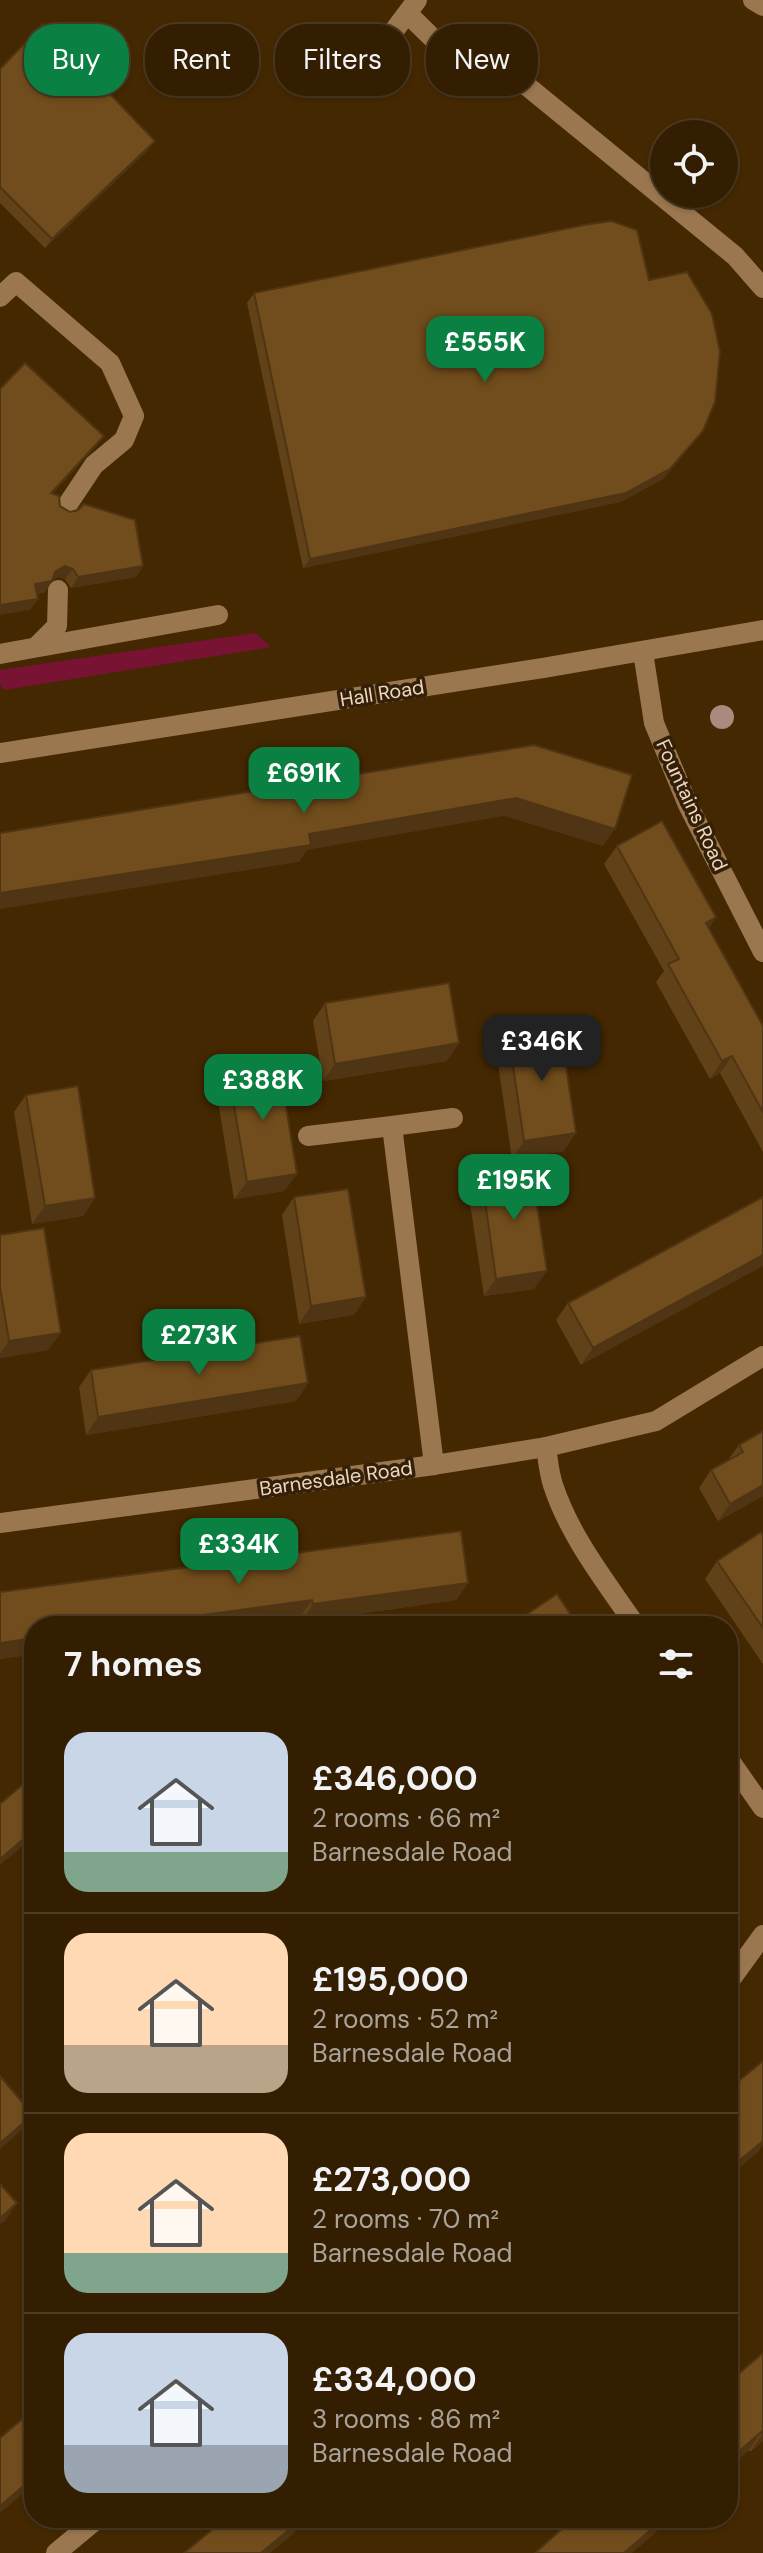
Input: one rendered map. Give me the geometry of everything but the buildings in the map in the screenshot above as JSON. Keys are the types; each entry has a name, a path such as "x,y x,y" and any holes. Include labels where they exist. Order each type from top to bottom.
{"street":[{"path":"753,0 763,6"},
{"path":"400,24 413,7 458,63 527,86 735,256 763,288"},
{"path":"0,297 16,282 110,363 134,416 124,440 94,465 64,510"},
{"path":"36,647 57,626 58,590"},
{"path":"0,654 218,615"},
{"name":"Hall Road","path":"0,753 643,652 763,630"},
{"name":"Fountains Road","path":"643,652 654,723 688,805 763,952"},
{"path":"308,1136 453,1118"},
{"name":"Barnesdale Road","path":"392,1126 434,1465"},
{"name":"Barnesdale Road","path":"0,1523 546,1447 656,1421 763,1356"},
{"path":"546,1447 553,1484 569,1520 596,1569 629,1616"},
{"path":"738,1772 763,1808"},
{"path":"738,1969 763,1935"},
{"path":"56,2553 86,2528"}],"shaded area":[{"path":"255,633 271,647 4,690 0,684 0,670"}]}
